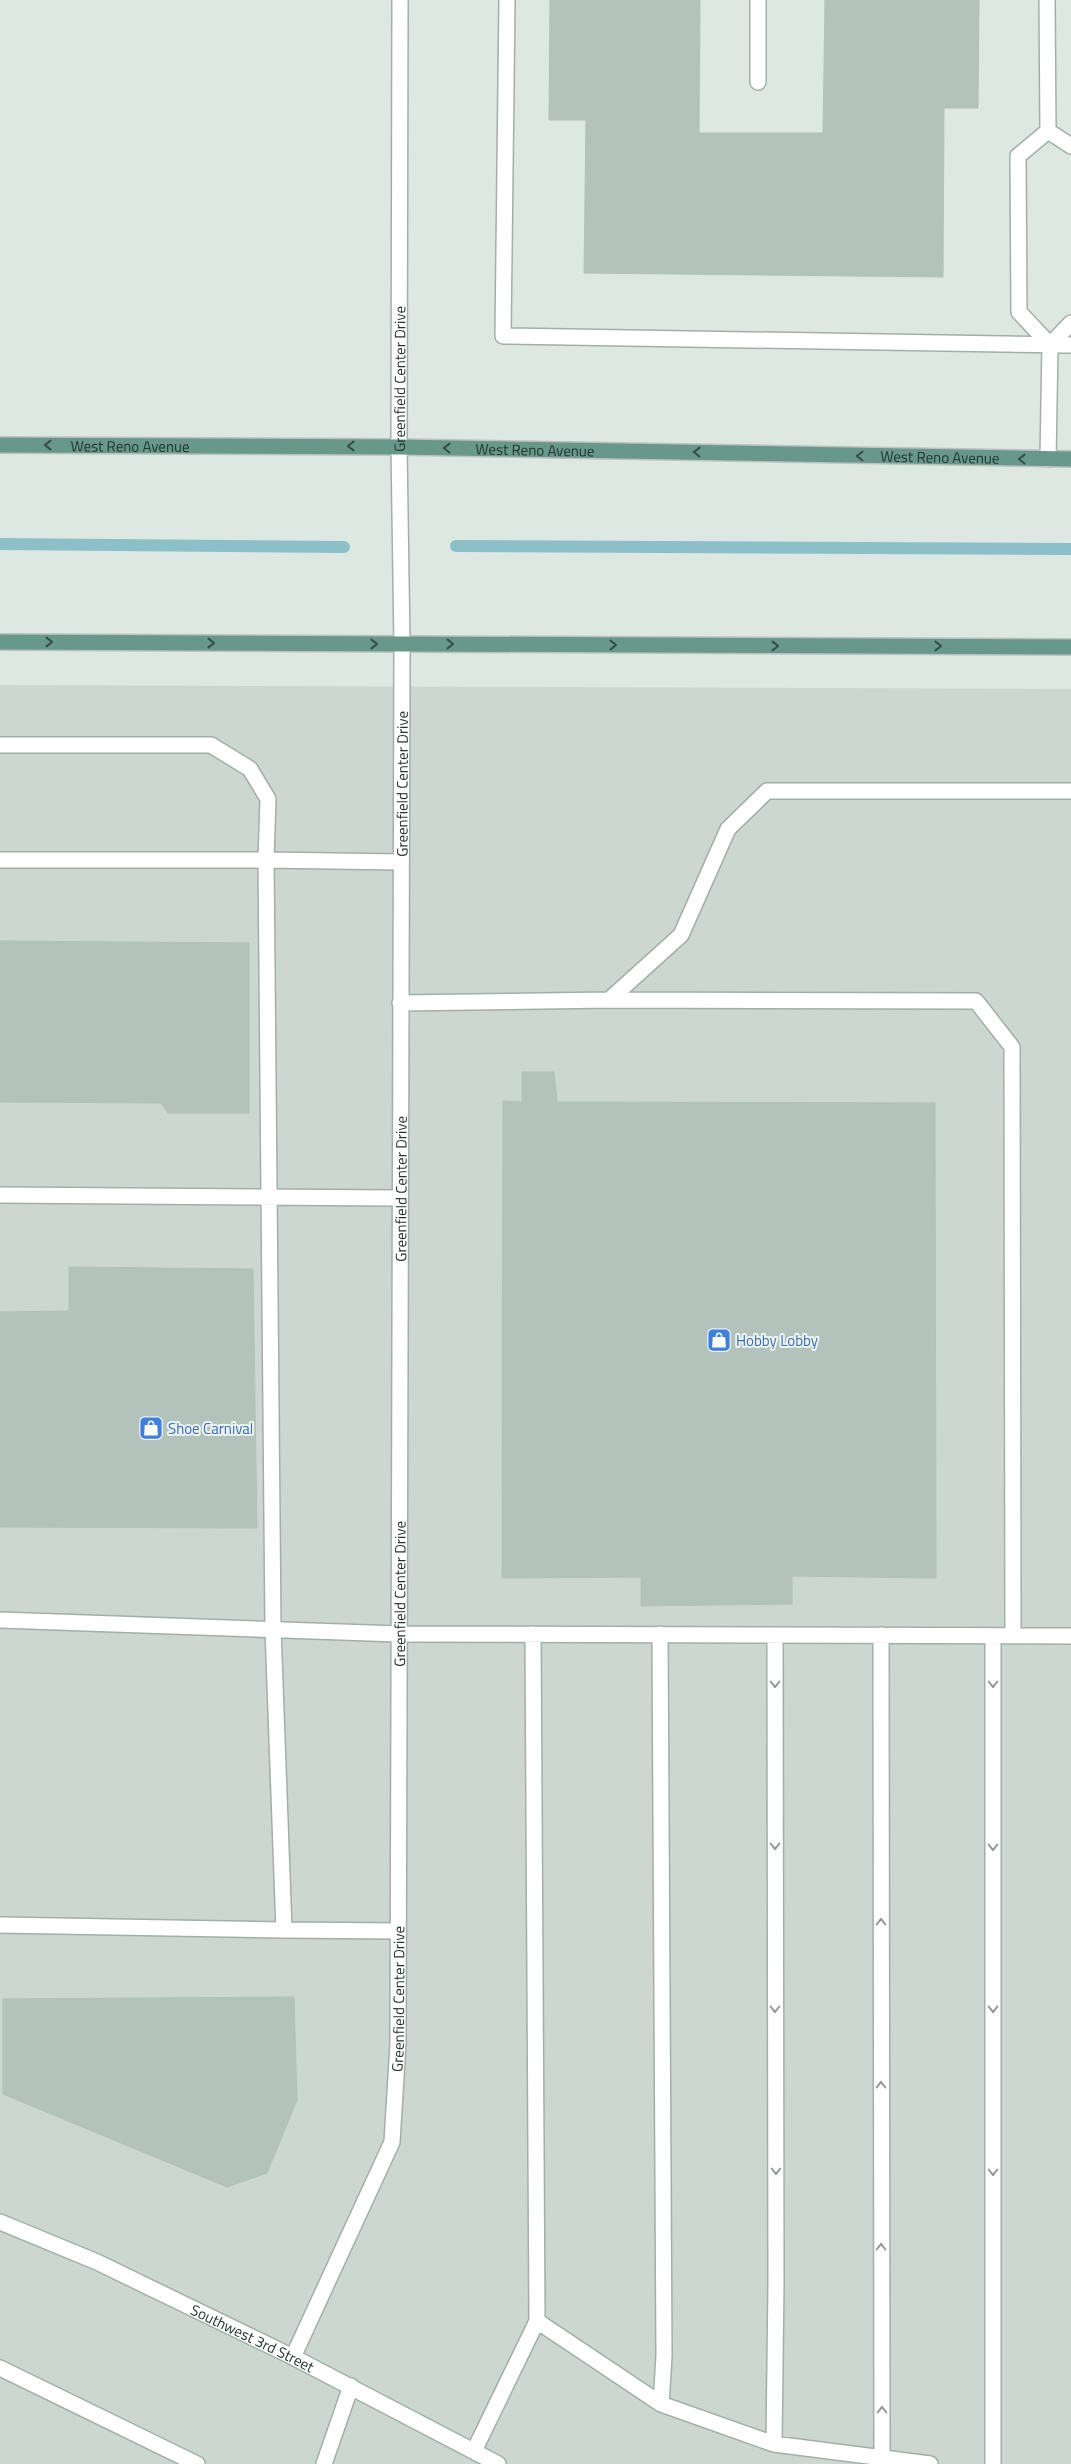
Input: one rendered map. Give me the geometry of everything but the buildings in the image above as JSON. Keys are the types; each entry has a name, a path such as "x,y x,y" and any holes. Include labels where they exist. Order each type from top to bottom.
{"main road":[{"name":"West Reno Avenue","path":"0,445 399,447 1071,459"},
{"path":"0,642 1071,647"}],"street":[{"name":"Greenfield Center Drive","path":"294,2357 392,2142 398,2044 402,644 399,447 400,0"},
{"path":"507,0 503,336 1071,345"},
{"path":"758,0 758,82"},
{"path":"1047,0 1048,131"},
{"path":"1048,131 1018,156 1018,312 1050,344"},
{"path":"1048,131 1071,146"},
{"path":"1048,459 1050,344 1071,323"},
{"path":"0,745 211,745 250,769 268,799 266,860 273,1630 284,1930"},
{"path":"609,1000 682,935 728,828 767,792 1071,792"},
{"path":"0,860 401,862"},
{"path":"400,1003 609,1000 976,1001 1012,1048 1013,1636"},
{"path":"0,1195 400,1198"},
{"path":"0,1620 399,1634 1071,1636"},
{"path":"474,2451 537,2320 533,1634"},
{"path":"660,1634 664,2356 661,2404"},
{"path":"774,2444 776,2284 775,1635"},
{"path":"881,1635 882,2458"},
{"path":"993,1636 993,2464"},
{"path":"0,1926 398,1931"},
{"name":"Southwest 3rd Street","path":"0,2222 97,2262 294,2357 498,2464"},
{"path":"537,2320 661,2404 774,2444 930,2464"},
{"path":"0,2368 197,2464"},
{"path":"324,2464 351,2386"}],"shaded area":[{"path":"0,685 1071,689 1071,2464 0,2464"}],"waterway":[{"path":"0,544 344,547"},
{"path":"456,546 1071,549"}],"place":[{"name":"Hobby Lobby","path":"719,1340"},
{"name":"Shoe Carnival","path":"151,1428"}]}
